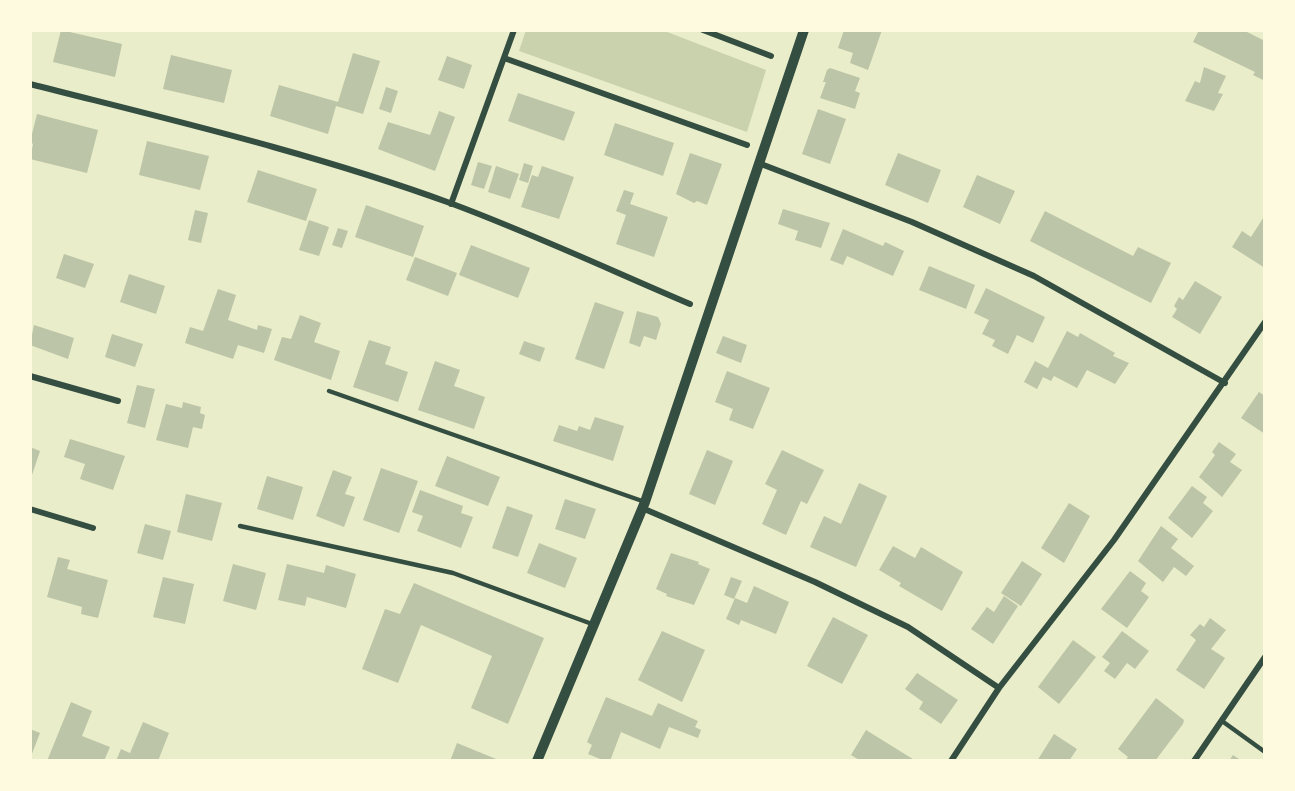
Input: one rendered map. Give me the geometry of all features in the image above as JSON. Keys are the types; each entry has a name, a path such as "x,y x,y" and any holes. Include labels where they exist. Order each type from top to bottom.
{"street":[{"path":"451,204 514,30"},
{"path":"703,30 771,56"},
{"path":"537,761 643,505 804,30"},
{"path":"504,58 747,145"},
{"path":"30,84 238,137 451,204 690,304"},
{"path":"760,165 912,222 1034,276 1225,383"},
{"path":"951,761 999,688 1114,540 1225,383 1265,322"},
{"path":"30,376 118,401"},
{"path":"643,505 815,582 908,627 999,688"},
{"path":"30,509 93,528"},
{"path":"1194,761 1265,657"}],"lane":[{"path":"329,391 643,505"},
{"path":"240,526 453,573 595,625"},
{"path":"1222,720 1265,753"}],"green space":[{"path":"526,30 662,30 766,70 747,132 519,51"}],"building":[{"path":"61,30 122,44 115,77 53,62"},
{"path":"844,30 882,30 868,70 850,63 853,53 838,48"},
{"path":"1199,30 1243,30 1265,41 1265,81 1253,75 1255,72 1193,42"},
{"path":"353,53 380,61 363,114 336,106 328,134 270,116 279,85 338,102"},
{"path":"171,55 232,70 224,103 163,89"},
{"path":"447,56 472,65 464,89 438,80"},
{"path":"1204,67 1226,76 1218,93 1223,94 1214,111 1185,101 1195,81 1200,83"},
{"path":"830,68 860,78 855,91 860,93 855,109 820,98 826,82 823,82 827,70"},
{"path":"386,87 398,91 391,113 379,109"},
{"path":"518,93 575,112 564,141 508,121"},
{"path":"818,109 846,119 830,164 802,154"},
{"path":"439,111 455,117 435,171 378,149 388,122 430,135"},
{"path":"37,114 98,130 87,173 30,159 33,144 30,142"},
{"path":"615,123 674,143 663,176 604,155"},
{"path":"147,141 209,156 200,190 139,175"},
{"path":"690,153 722,164 707,205 697,201 694,203 676,194"},
{"path":"898,153 941,170 928,203 885,185"},
{"path":"478,162 492,166 484,189 471,185"},
{"path":"524,163 533,166 528,183 519,180"},
{"path":"496,166 519,174 510,199 488,192"},
{"path":"542,166 574,177 559,219 521,207 532,175 538,177"},
{"path":"258,170 317,189 306,221 247,202"},
{"path":"977,175 1015,191 1000,224 963,207"},
{"path":"624,190 634,193 630,204 668,217 654,257 616,244 626,215 616,211"},
{"path":"366,205 424,226 413,257 355,237"},
{"path":"783,209 830,223 821,248 795,240 798,231 778,224"},
{"path":"195,210 208,213 201,243 188,240"},
{"path":"1045,211 1133,256 1138,247 1171,263 1151,303 1030,241"},
{"path":"1265,215 1265,268 1232,247 1242,231 1251,237"},
{"path":"309,220 329,227 319,256 299,250"},
{"path":"338,228 348,231 342,248 332,245"},
{"path":"843,229 883,246 885,242 904,251 893,276 847,256 843,265 830,260"},
{"path":"471,245 530,268 518,298 459,275"},
{"path":"64,254 94,264 85,288 56,278"},
{"path":"415,257 457,273 448,296 406,280"},
{"path":"929,266 975,285 966,309 919,290"},
{"path":"129,274 165,286 156,314 120,302"},
{"path":"1195,281 1222,297 1200,334 1172,317 1177,309 1174,306 1179,297 1183,300"},
{"path":"986,288 1045,317 1033,343 1017,335 1008,354 992,346 995,340 982,334 989,320 974,313"},
{"path":"218,289 236,295 228,320 257,330 258,325 272,329 264,353 238,345 233,359 185,343 190,327 203,331"},
{"path":"595,302 624,312 604,369 575,359"},
{"path":"637,311 658,317 661,324 656,340 644,336 640,347 629,343"},
{"path":"300,315 321,323 314,342 340,351 331,380 274,360 282,337 291,339"},
{"path":"34,325 74,338 68,359 30,345"},
{"path":"1067,331 1078,337 1080,333 1115,353 1113,356 1129,363 1115,384 1087,370 1077,388 1054,376 1051,381 1043,377 1037,389 1024,382 1035,361 1048,368"},
{"path":"112,334 143,344 135,367 105,357"},
{"path":"723,336 747,345 741,363 716,353"},
{"path":"369,340 391,347 385,364 408,372 398,402 353,387"},
{"path":"524,341 545,348 540,362 519,354"},
{"path":"435,361 460,370 454,386 485,397 474,429 418,410"},
{"path":"727,371 770,388 753,429 729,420 733,409 715,402"},
{"path":"137,385 155,389 145,428 127,423"},
{"path":"1259,392 1265,396 1265,434 1241,418"},
{"path":"183,402 201,407 200,413 205,415 202,429 193,427 188,448 156,440 166,404 182,408"},
{"path":"595,417 624,426 613,461 553,441 559,425 577,431 579,426 590,430"},
{"path":"70,439 125,456 113,490 80,479 85,464 64,457"},
{"path":"1219,442 1236,454 1230,462 1242,470 1222,497 1199,477 1215,455 1212,452"},
{"path":"30,447 40,451 30,481"},
{"path":"707,450 733,461 715,505 689,494"},
{"path":"782,450 824,470 807,504 801,501 786,535 762,524 777,490 765,484"},
{"path":"447,456 500,477 488,506 435,486"},
{"path":"381,468 418,481 399,533 363,520"},
{"path":"333,470 352,477 345,494 355,497 344,527 316,516"},
{"path":"267,476 303,487 293,520 257,509"},
{"path":"859,483 887,496 856,567 810,547 824,516 841,524"},
{"path":"1192,486 1207,497 1203,503 1213,511 1192,538 1168,518"},
{"path":"420,490 463,506 461,513 473,517 461,548 417,531 423,516 412,512"},
{"path":"186,494 222,503 212,541 177,532"},
{"path":"565,499 596,509 585,539 555,529"},
{"path":"1069,503 1090,516 1064,563 1041,548"},
{"path":"507,506 533,515 518,557 492,548"},
{"path":"145,524 171,531 163,560 137,553"},
{"path":"1161,526 1178,539 1171,548 1194,566 1186,576 1174,567 1163,582 1138,561"},
{"path":"539,543 577,558 565,588 527,573"},
{"path":"893,546 915,558 921,547 963,572 942,611 899,586 901,583 879,570"},
{"path":"671,553 699,562 698,564 710,569 694,605 666,596 667,594 656,589"},
{"path":"58,557 70,560 67,569 108,580 98,618 81,614 82,607 47,597"},
{"path":"1022,561 1042,574 1021,606 1001,593"},
{"path":"233,564 266,573 256,610 223,601"},
{"path":"287,564 324,573 326,565 356,574 346,608 307,597 305,606 278,600"},
{"path":"1130,571 1146,583 1141,591 1149,597 1127,628 1101,609"},
{"path":"163,577 194,584 185,624 153,617"},
{"path":"731,577 742,581 734,599 724,595"},
{"path":"414,583 544,638 508,724 471,708 492,656 421,625 398,683 362,669 385,609 400,614"},
{"path":"754,586 789,602 776,634 741,620 739,625 726,619 735,598 747,603"},
{"path":"1004,596 1018,606 993,644 971,629 987,607 994,612"},
{"path":"833,617 868,635 842,684 807,666"},
{"path":"1210,618 1226,630 1211,649 1225,658 1204,689 1176,670 1196,640 1190,635 1200,624 1204,627"},
{"path":"662,631 705,650 682,702 638,680"},
{"path":"1122,631 1149,651 1135,669 1127,663 1115,679 1104,671 1110,663 1102,657"},
{"path":"1073,640 1096,657 1059,704 1038,687"},
{"path":"917,673 958,700 941,724 919,709 923,702 905,689"},
{"path":"606,697 652,716 658,703 698,721 695,727 701,730 698,738 669,727 660,749 621,732 610,761 588,754 592,745 587,742"},
{"path":"1156,698 1184,720 1183,724 1155,761 1125,761 1128,757 1118,749"},
{"path":"71,702 92,711 82,736 110,747 104,761 47,761"},
{"path":"143,722 169,733 158,761 116,761 121,749 130,753"},
{"path":"30,729 40,733 30,759"},
{"path":"866,730 916,761 861,761 851,755"},
{"path":"1054,734 1077,749 1069,761 1037,761"},
{"path":"457,743 501,761 450,761"},
{"path":"1233,755 1242,761 1229,761"}]}
